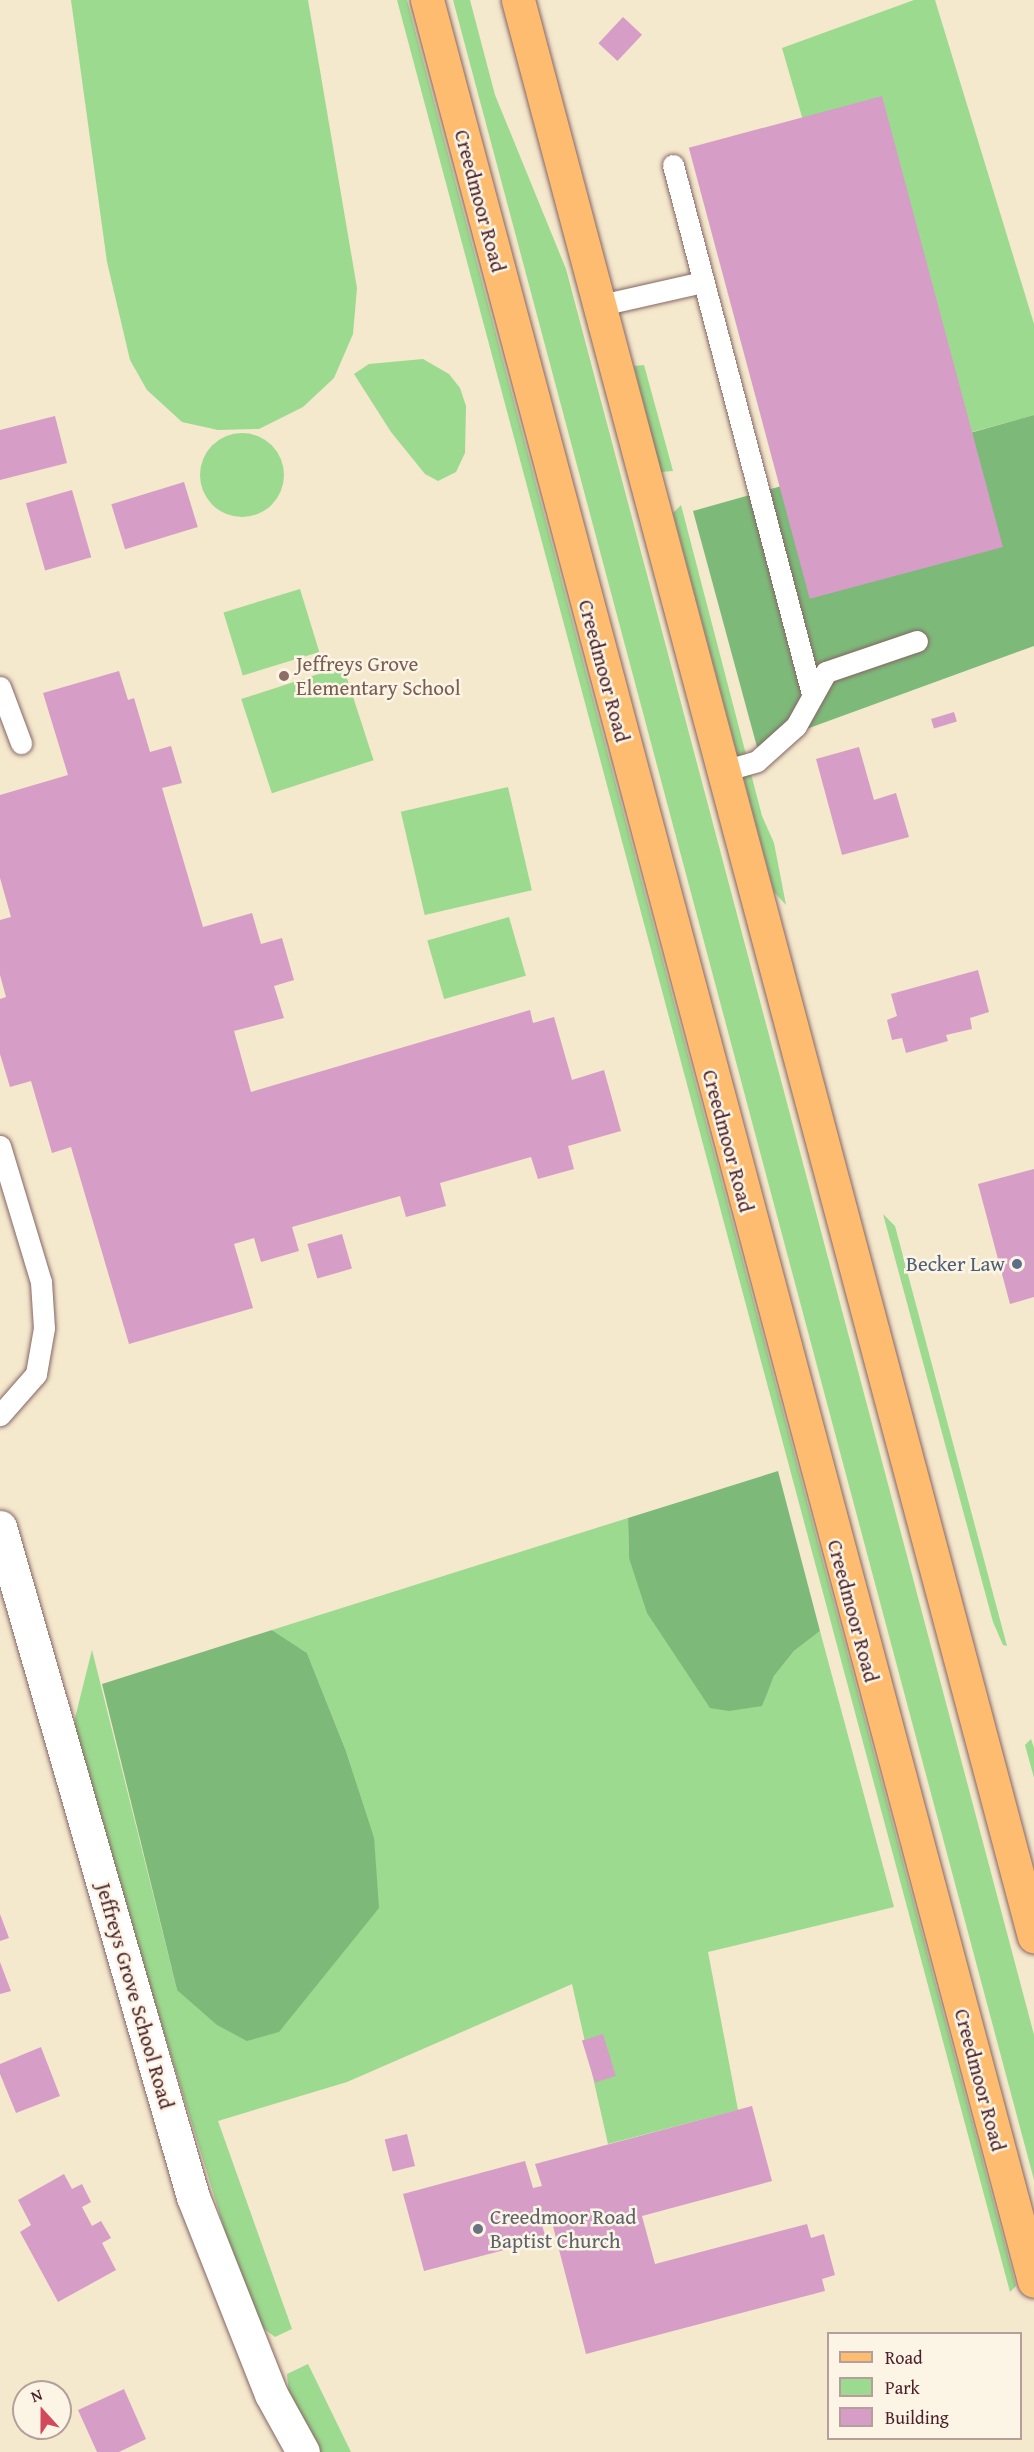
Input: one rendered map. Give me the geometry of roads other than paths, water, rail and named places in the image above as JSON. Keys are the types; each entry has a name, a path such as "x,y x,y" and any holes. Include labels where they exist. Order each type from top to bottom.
{"main road":[{"name":"Creedmoor Road","path":"427,0 1034,2281"},
{"path":"518,0 1034,1936"}],"street":[{"name":"Jeffreys Grove School Road","path":"0,1527 193,2197 271,2394 303,2452"}],"lane":[{"path":"673,165 812,694"},
{"path":"601,305 703,282"},
{"path":"723,771 757,761 796,726 826,672 917,641"},
{"path":"0,687 21,743"},
{"path":"0,1146 41,1282 44,1328 36,1374 0,1415"}],"place":[{"name":"Jeffreys Grove Elementary School","path":"284,676"},
{"name":"Becker Law","path":"1017,1264"},
{"name":"Creedmoor Road Baptist Church","path":"478,2229"}]}
